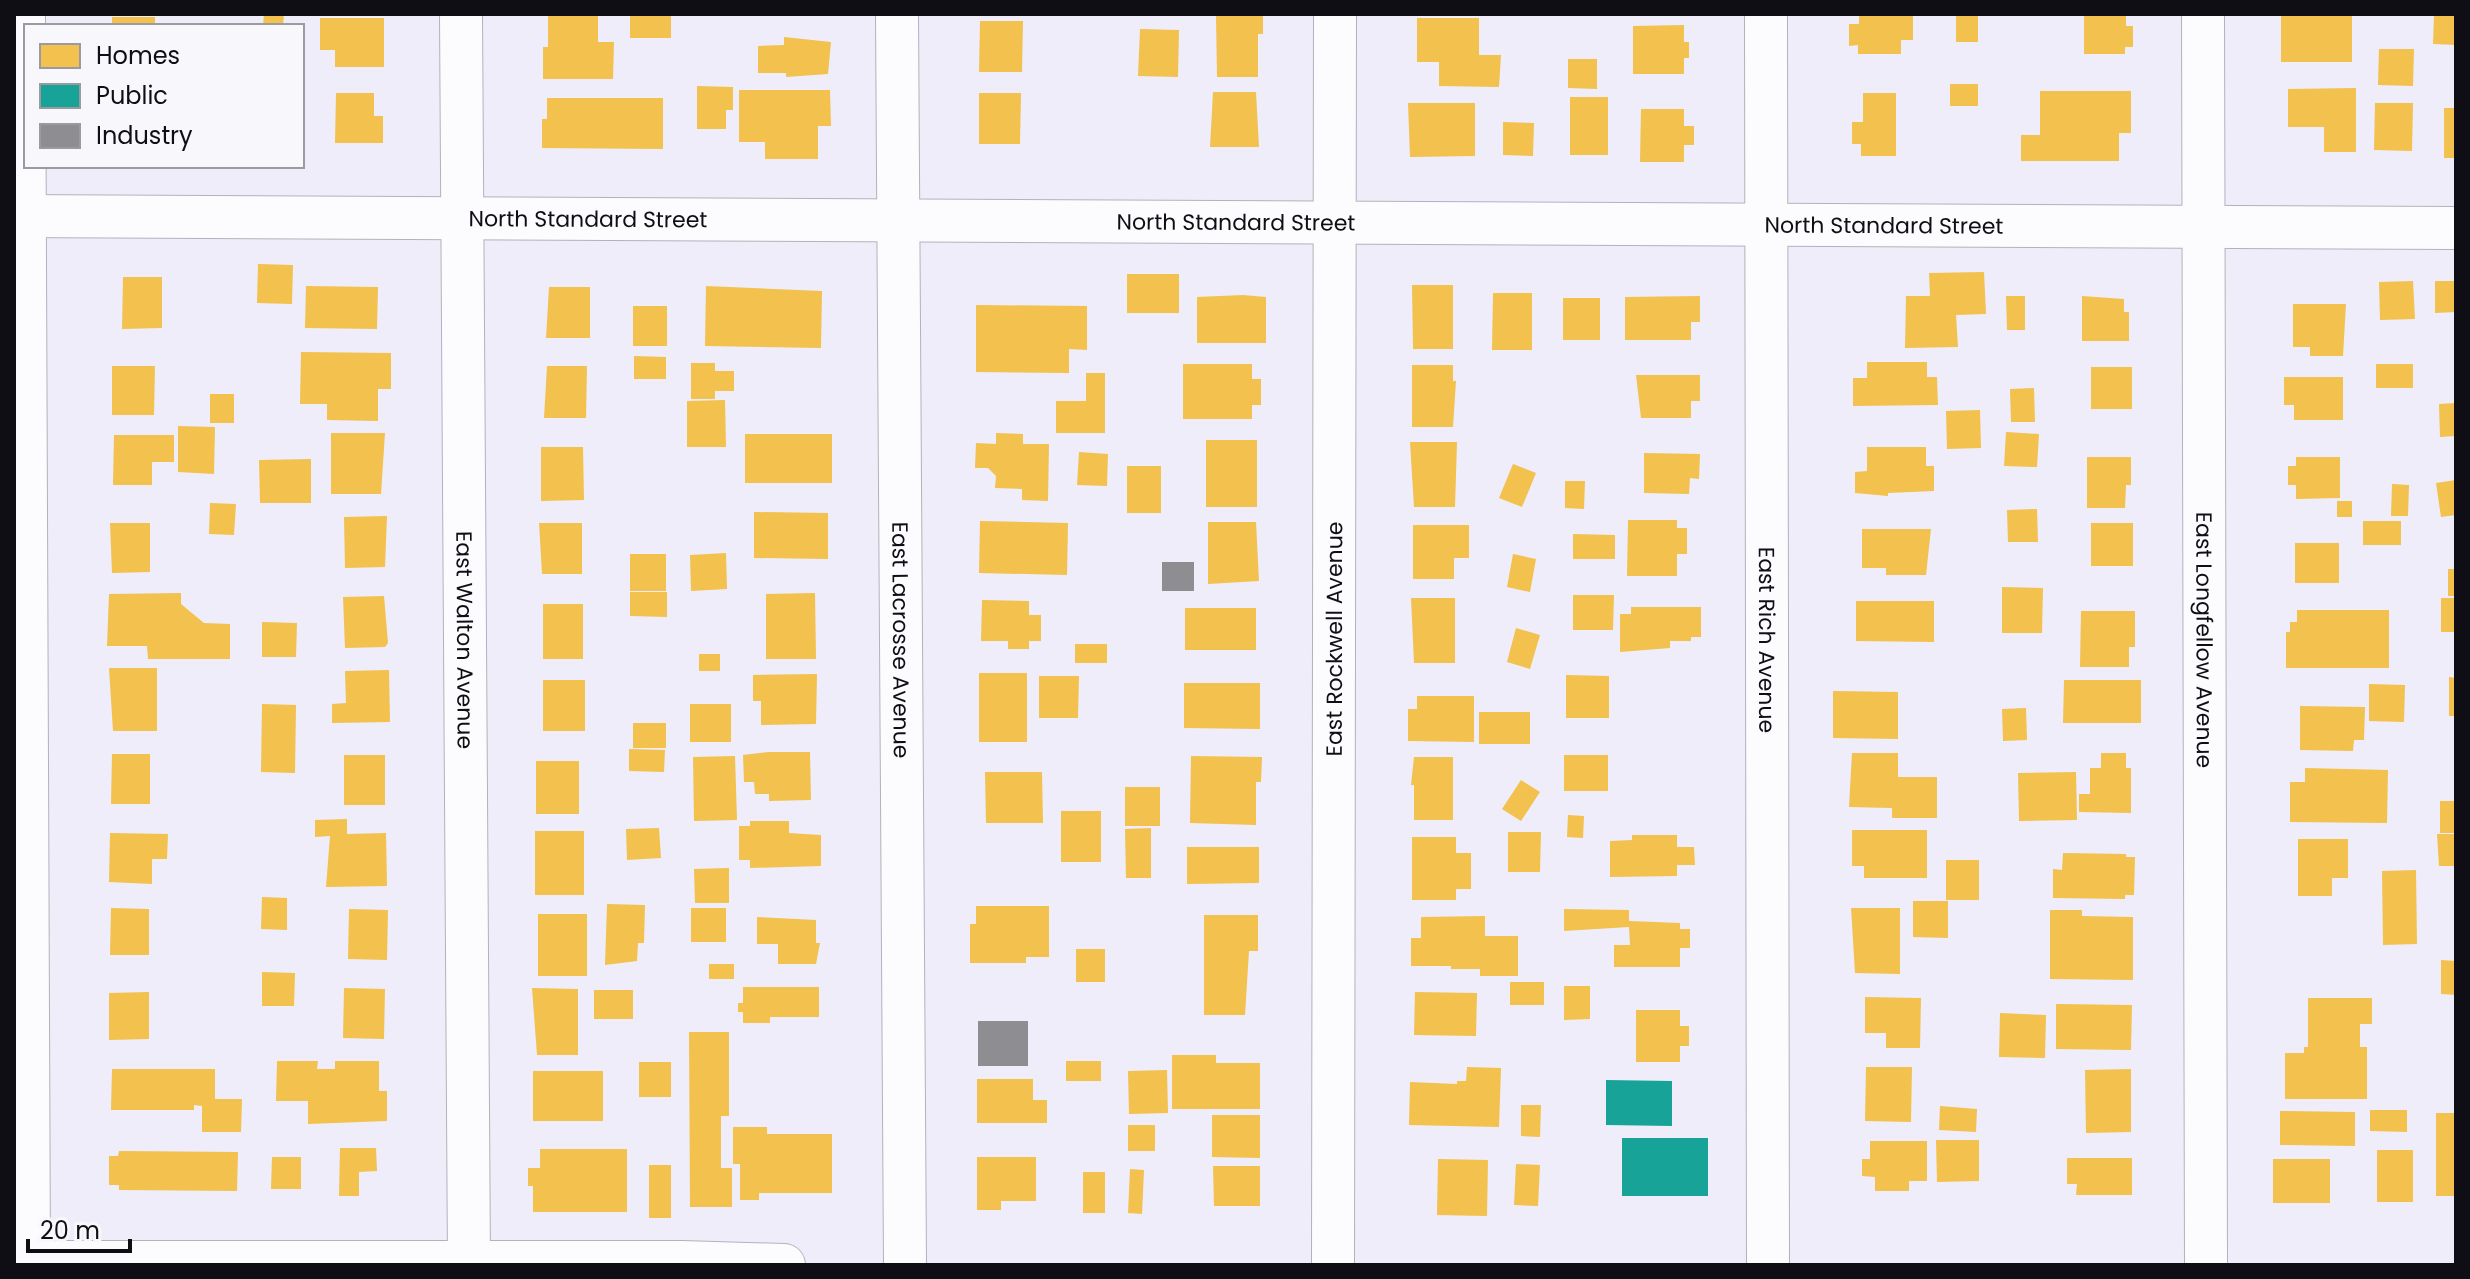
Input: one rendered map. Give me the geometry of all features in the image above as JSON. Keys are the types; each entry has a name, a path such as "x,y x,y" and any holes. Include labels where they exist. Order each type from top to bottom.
{"street":[{"path":"24,14 18,216 24,1263 784,1265"},
{"name":"East Walton Avenue","path":"461,14 469,1264"},
{"name":"East Lacrosse Avenue","path":"897,14 905,1265"},
{"name":"East Rockwell Avenue","path":"1333,1265 1335,14"},
{"name":"East Rich Avenue","path":"1766,14 1768,1265"},
{"name":"East Longfellow Avenue","path":"2203,14 2206,1265"},
{"name":"North Standard Street","path":"18,216 2456,228"}],"building: Homes":[{"path":"264,14 284,14 283,24 263,24"},
{"path":"548,14 598,14 598,42 614,42 613,79 543,79 543,47 548,47"},
{"path":"630,14 671,14 671,38 630,38"},
{"path":"1859,14 1913,14 1913,40 1901,40 1901,54 1858,54 1858,45 1849,46 1849,24 1859,24"},
{"path":"1956,14 1978,14 1978,42 1956,42"},
{"path":"2084,14 2126,14 2126,26 2133,26 2133,47 2125,47 2125,54 2084,54"},
{"path":"2434,14 2456,14 2456,45 2433,44"},
{"path":"2281,15 2352,15 2352,62 2281,62"},
{"path":"1216,16 1263,16 1263,34 1258,34 1258,77 1217,77"},
{"path":"112,17 155,17 155,24 112,24"},
{"path":"320,18 384,18 384,67 335,67 335,50 320,50"},
{"path":"1417,18 1479,18 1479,55 1501,55 1499,87 1439,86 1439,62 1417,62"},
{"path":"980,21 1023,21 1022,72 979,72"},
{"path":"1684,25 1684,42 1689,42 1689,58 1684,58 1684,74 1633,74 1633,26"},
{"path":"1140,29 1179,30 1178,77 1138,76"},
{"path":"784,37 831,42 828,74 786,77 786,73 758,73 758,46 784,45"},
{"path":"2379,49 2414,49 2413,86 2378,85"},
{"path":"1568,59 1597,59 1597,89 1568,88"},
{"path":"1950,84 1978,84 1978,106 1950,106"},
{"path":"697,86 733,87 733,110 726,110 726,129 697,129"},
{"path":"2356,88 2356,152 2324,152 2324,127 2288,127 2288,89"},
{"path":"739,90 830,90 831,126 818,126 818,159 765,159 765,142 739,142"},
{"path":"2040,91 2131,91 2131,133 2119,133 2119,161 2021,161 2021,135 2040,135"},
{"path":"1213,92 1256,92 1259,147 1210,147"},
{"path":"336,93 374,93 374,116 383,116 383,143 335,143"},
{"path":"979,93 1021,93 1020,144 979,144"},
{"path":"1863,93 1896,93 1896,156 1861,156 1861,144 1852,144 1852,122 1863,122"},
{"path":"1570,97 1608,97 1608,155 1570,155"},
{"path":"547,98 663,98 663,149 542,148 542,119 547,119"},
{"path":"1408,103 1475,103 1475,156 1410,157"},
{"path":"2375,103 2413,103 2412,151 2374,150"},
{"path":"2444,108 2456,108 2456,158 2444,158"},
{"path":"1641,109 1684,109 1684,126 1694,126 1694,145 1684,145 1684,162 1640,162"},
{"path":"1503,122 1534,123 1533,156 1503,155"},
{"path":"258,264 293,265 292,304 257,303"},
{"path":"1984,272 1986,314 1956,315 1958,347 1905,348 1906,296 1930,296 1929,273"},
{"path":"1127,274 1179,274 1179,313 1127,313"},
{"path":"123,277 162,277 162,328 122,329"},
{"path":"2413,281 2415,319 2380,320 2379,282"},
{"path":"2435,281 2456,281 2456,312 2435,313"},
{"path":"1412,285 1453,285 1453,349 1413,349"},
{"path":"306,286 378,287 377,329 305,328"},
{"path":"706,286 822,291 821,348 705,346"},
{"path":"549,287 590,287 590,338 546,338"},
{"path":"1493,293 1532,293 1532,350 1492,350"},
{"path":"1700,296 1700,322 1691,322 1691,340 1625,340 1625,297"},
{"path":"2006,296 2025,296 2025,330 2007,330"},
{"path":"2082,296 2124,299 2124,312 2129,312 2129,341 2082,341"},
{"path":"1197,297 1266,297 1266,343 1197,343"},
{"path":"1563,298 1600,298 1600,340 1563,340"},
{"path":"2293,304 2346,304 2343,356 2310,356 2310,347 2293,347"},
{"path":"976,305 1087,306 1087,350 1069,349 1069,373 976,372"},
{"path":"633,306 667,306 667,346 633,346"},
{"path":"301,352 391,353 391,389 378,389 378,421 327,420 327,404 300,404"},
{"path":"634,356 666,357 666,379 634,379"},
{"path":"1867,362 1927,362 1927,377 1937,377 1938,405 1853,406 1853,378 1867,378"},
{"path":"691,363 715,363 715,371 734,371 734,391 715,391 715,399 691,399"},
{"path":"1183,364 1252,364 1252,379 1261,379 1261,405 1252,405 1252,419 1183,419"},
{"path":"2376,364 2413,364 2413,388 2376,388"},
{"path":"1412,365 1453,365 1453,381 1456,381 1453,427 1412,427"},
{"path":"112,366 155,366 154,415 112,415"},
{"path":"547,366 587,366 586,418 544,418"},
{"path":"2091,367 2132,367 2132,409 2091,409"},
{"path":"1086,373 1105,373 1105,433 1056,433 1056,401 1086,401"},
{"path":"1636,375 1700,375 1700,401 1691,401 1691,418 1641,418"},
{"path":"2284,377 2343,377 2343,420 2294,420 2294,405 2284,405"},
{"path":"2034,388 2035,422 2011,422 2010,389"},
{"path":"210,394 234,394 234,423 210,423"},
{"path":"725,400 726,447 687,447 687,401"},
{"path":"2456,403 2456,436 2440,437 2439,404"},
{"path":"1980,410 1981,448 1947,449 1946,411"},
{"path":"178,426 215,427 214,474 178,472"},
{"path":"2006,432 2039,434 2037,467 2004,466"},
{"path":"331,433 385,433 381,494 331,494"},
{"path":"996,433 1023,434 1023,444 1049,444 1048,501 1022,500 1022,489 995,488 996,476 988,468 975,468 976,443 996,444"},
{"path":"745,434 832,434 832,483 745,483"},
{"path":"114,435 174,435 174,462 152,462 152,485 113,485"},
{"path":"1206,440 1257,440 1257,507 1206,507"},
{"path":"1410,442 1457,442 1455,507 1414,507"},
{"path":"541,447 583,447 584,500 541,501"},
{"path":"1867,447 1926,447 1926,466 1934,466 1934,491 1888,493 1888,496 1855,493 1855,472 1867,471"},
{"path":"1079,452 1108,454 1107,486 1077,485"},
{"path":"1644,453 1700,454 1699,479 1690,478 1689,494 1644,493"},
{"path":"2087,457 2131,457 2131,485 2126,485 2125,508 2087,508"},
{"path":"2296,457 2340,457 2340,498 2296,499 2296,485 2288,485 2288,466 2296,466"},
{"path":"311,459 311,503 260,503 259,460"},
{"path":"1513,464 1536,473 1522,507 1499,498"},
{"path":"1127,466 1161,466 1161,513 1127,513"},
{"path":"2456,480 2456,515 2441,517 2436,483"},
{"path":"1565,481 1585,481 1584,509 1565,508"},
{"path":"2392,484 2409,485 2408,516 2391,516"},
{"path":"2337,501 2352,501 2352,517 2337,517"},
{"path":"210,503 236,504 234,535 209,534"},
{"path":"2037,509 2038,542 2008,542 2007,510"},
{"path":"754,512 828,513 828,559 754,558"},
{"path":"387,516 385,567 345,568 344,517"},
{"path":"1628,520 1677,520 1677,528 1687,528 1687,554 1677,554 1677,576 1627,576"},
{"path":"980,521 1068,523 1067,575 979,573"},
{"path":"2363,521 2401,521 2401,545 2363,545"},
{"path":"1208,522 1256,522 1259,581 1208,584"},
{"path":"110,523 150,523 150,572 112,573"},
{"path":"539,523 582,523 582,574 542,574"},
{"path":"2091,523 2133,523 2133,566 2091,566"},
{"path":"1413,525 1469,525 1469,558 1454,558 1454,579 1413,579"},
{"path":"1862,529 1931,529 1926,575 1886,575 1886,568 1862,568"},
{"path":"1573,534 1615,535 1615,559 1573,559"},
{"path":"2295,543 2339,543 2339,583 2295,583"},
{"path":"726,553 727,589 691,591 690,555"},
{"path":"630,554 666,554 666,591 630,591"},
{"path":"1513,554 1536,559 1530,592 1507,587"},
{"path":"2448,569 2456,569 2456,596 2448,596"},
{"path":"2002,587 2043,588 2042,633 2002,633"},
{"path":"630,592 667,592 667,617 630,616"},
{"path":"181,593 181,604 204,623 230,624 230,659 148,659 147,646 107,646 109,594"},
{"path":"815,593 816,659 766,659 766,594"},
{"path":"1573,595 1614,595 1613,630 1573,630"},
{"path":"384,596 388,643 385,647 345,648 343,597"},
{"path":"1411,598 1455,598 1455,663 1414,663"},
{"path":"2441,598 2456,598 2456,632 2441,632"},
{"path":"982,600 1029,601 1029,615 1041,615 1041,641 1029,641 1029,649 1008,649 1008,641 981,641"},
{"path":"1856,601 1934,601 1934,642 1856,641"},
{"path":"543,604 583,604 583,659 543,659"},
{"path":"1631,607 1701,607 1701,637 1691,637 1691,641 1670,641 1670,648 1620,652 1620,614 1631,614"},
{"path":"1185,608 1256,608 1256,650 1185,650"},
{"path":"2297,610 2389,610 2389,668 2286,668 2286,632 2290,632 2290,622 2297,622"},
{"path":"2081,611 2135,611 2135,647 2129,647 2129,667 2080,667"},
{"path":"262,622 297,623 296,657 262,657"},
{"path":"1516,628 1540,635 1530,669 1507,662"},
{"path":"1075,644 1107,644 1107,663 1075,663"},
{"path":"699,654 720,654 720,671 699,671"},
{"path":"109,668 157,668 157,731 113,731"},
{"path":"389,670 390,722 332,723 332,704 346,703 345,671"},
{"path":"979,673 1027,673 1027,742 979,742"},
{"path":"817,674 816,724 761,725 761,701 753,701 753,675"},
{"path":"1566,675 1609,676 1609,718 1566,718"},
{"path":"1039,676 1079,676 1078,718 1039,718"},
{"path":"2449,677 2456,678 2456,716 2449,716"},
{"path":"543,680 585,680 585,731 543,731"},
{"path":"2064,680 2141,680 2141,723 2063,723"},
{"path":"1184,683 1260,683 1260,729 1184,728"},
{"path":"2369,684 2405,685 2404,722 2369,721"},
{"path":"1833,691 1898,692 1898,739 1833,738"},
{"path":"1417,696 1474,696 1474,742 1408,741 1408,709 1417,709"},
{"path":"262,704 296,705 295,773 261,772"},
{"path":"690,704 731,704 731,742 690,742"},
{"path":"2300,706 2365,707 2364,740 2354,740 2353,751 2300,750"},
{"path":"2026,708 2027,740 2003,741 2002,709"},
{"path":"1479,712 1530,712 1530,744 1479,744"},
{"path":"633,723 666,723 666,748 633,748"},
{"path":"629,749 665,750 664,772 629,771"},
{"path":"810,752 811,800 769,801 769,794 755,794 754,782 744,782 743,755"},
{"path":"1852,753 1898,753 1898,777 1937,777 1937,818 1892,818 1892,808 1849,807"},
{"path":"2101,753 2126,753 2126,768 2131,768 2131,813 2079,812 2079,794 2090,794 2090,768 2101,768"},
{"path":"112,754 150,754 150,804 111,804"},
{"path":"344,755 385,755 385,805 344,805"},
{"path":"1564,755 1608,755 1608,791 1564,791"},
{"path":"735,756 737,820 694,821 693,757"},
{"path":"1191,756 1262,757 1261,782 1256,782 1256,825 1190,823"},
{"path":"1414,757 1453,757 1453,820 1414,820 1414,785 1411,785"},
{"path":"536,761 579,761 579,814 536,814"},
{"path":"2305,768 2388,770 2387,823 2290,822 2290,782 2305,782"},
{"path":"985,772 1042,772 1043,823 986,823"},
{"path":"2076,772 2077,820 2019,821 2018,773"},
{"path":"1521,780 1540,792 1521,821 1502,809"},
{"path":"1125,787 1160,787 1160,826 1125,826"},
{"path":"2440,801 2456,801 2456,833 2440,833"},
{"path":"1061,811 1101,811 1101,862 1061,862"},
{"path":"1568,815 1584,816 1583,838 1567,837"},
{"path":"347,819 347,834 386,833 387,886 326,887 330,836 315,837 315,820"},
{"path":"750,821 789,821 789,833 821,835 821,866 750,868 750,860 739,860 739,826 750,826"},
{"path":"659,828 661,858 627,860 626,829"},
{"path":"1151,828 1151,878 1126,878 1125,829"},
{"path":"1852,830 1927,830 1927,878 1864,878 1864,866 1852,866"},
{"path":"535,831 584,831 584,895 535,895"},
{"path":"1508,832 1541,832 1540,872 1508,872"},
{"path":"110,833 168,834 167,859 152,859 152,884 109,882"},
{"path":"2437,834 2456,834 2456,866 2439,866"},
{"path":"1632,835 1677,835 1677,847 1694,847 1695,865 1677,865 1677,876 1610,877 1610,841 1632,840"},
{"path":"1412,837 1456,837 1456,853 1471,853 1471,889 1456,889 1456,900 1412,900"},
{"path":"2298,839 2348,839 2348,878 2332,878 2332,896 2298,896"},
{"path":"1187,847 1259,847 1259,883 1187,884"},
{"path":"2063,853 2126,854 2126,857 2135,857 2134,895 2125,895 2125,899 2053,898 2053,869 2062,870"},
{"path":"1946,860 1979,860 1979,900 1946,900"},
{"path":"729,868 729,903 695,903 694,869"},
{"path":"2416,870 2417,944 2383,945 2382,871"},
{"path":"262,897 287,898 287,930 261,929"},
{"path":"1913,901 1948,901 1948,938 1913,937"},
{"path":"607,904 645,905 644,943 638,943 637,961 605,965"},
{"path":"976,906 1049,906 1049,957 1026,957 1026,963 970,963 970,924 976,924"},
{"path":"111,908 149,909 149,955 110,955"},
{"path":"691,908 726,908 726,942 691,942"},
{"path":"1851,908 1900,908 1900,974 1855,973"},
{"path":"349,909 388,910 387,960 348,959"},
{"path":"1564,909 1629,910 1629,921 1680,923 1680,929 1690,929 1690,948 1680,948 1680,967 1614,967 1614,945 1630,945 1629,927 1564,931"},
{"path":"2050,910 2082,910 2082,916 2133,917 2133,980 2050,979"},
{"path":"538,914 587,914 587,976 538,976"},
{"path":"1204,915 1258,915 1258,951 1249,951 1245,1015 1204,1015"},
{"path":"1485,916 1485,936 1518,936 1518,976 1480,976 1480,969 1451,969 1451,966 1411,966 1411,938 1421,938 1421,917"},
{"path":"757,917 816,920 816,943 820,943 816,964 778,964 778,944 757,944"},
{"path":"1076,949 1105,949 1105,982 1076,982"},
{"path":"2441,960 2456,961 2456,995 2441,994"},
{"path":"709,964 734,964 734,979 709,979"},
{"path":"262,972 295,973 294,1006 262,1006"},
{"path":"1510,982 1544,982 1544,1005 1510,1005"},
{"path":"1564,986 1590,986 1590,1019 1564,1020"},
{"path":"743,987 819,987 819,1017 770,1017 770,1023 743,1023 743,1012 738,1012 738,1003 743,1003"},
{"path":"344,988 385,989 384,1039 343,1038"},
{"path":"532,988 578,989 578,1055 537,1055"},
{"path":"594,990 633,990 633,1019 594,1019"},
{"path":"149,992 149,1039 109,1040 109,993"},
{"path":"1415,992 1477,993 1476,1036 1414,1035"},
{"path":"1865,997 1921,998 1920,1048 1886,1048 1886,1033 1865,1033"},
{"path":"2308,998 2372,998 2372,1024 2360,1024 2360,1047 2367,1047 2367,1099 2285,1099 2285,1053 2304,1053 2304,1047 2308,1047"},
{"path":"2056,1004 2132,1005 2131,1050 2056,1049"},
{"path":"1636,1010 1680,1010 1680,1026 1689,1026 1689,1046 1680,1046 1680,1062 1636,1062"},
{"path":"2000,1013 2046,1015 2045,1058 1999,1057"},
{"path":"689,1032 729,1032 729,1116 721,1116 721,1168 732,1168 732,1207 690,1207"},
{"path":"1172,1055 1216,1055 1216,1063 1260,1063 1260,1109 1172,1109"},
{"path":"277,1061 318,1061 317,1069 335,1069 335,1061 379,1061 379,1091 387,1091 387,1121 308,1124 308,1101 276,1101"},
{"path":"1066,1061 1101,1061 1101,1081 1066,1081"},
{"path":"639,1062 671,1062 671,1097 639,1097"},
{"path":"1467,1067 1501,1068 1499,1127 1409,1125 1410,1082 1457,1084 1457,1081 1466,1081"},
{"path":"1866,1067 1912,1067 1911,1122 1865,1121"},
{"path":"112,1069 215,1069 215,1099 242,1099 241,1132 202,1132 202,1106 194,1105 194,1110 111,1110"},
{"path":"2131,1069 2131,1132 2086,1133 2085,1070"},
{"path":"1167,1070 1168,1113 1129,1114 1128,1071"},
{"path":"533,1071 603,1071 603,1121 533,1121"},
{"path":"977,1079 1033,1079 1033,1100 1047,1100 1047,1123 977,1123"},
{"path":"1521,1105 1541,1105 1540,1137 1521,1136"},
{"path":"1940,1106 1977,1109 1976,1132 1939,1130"},
{"path":"2370,1110 2407,1110 2407,1132 2370,1131"},
{"path":"2280,1111 2355,1112 2355,1146 2280,1145"},
{"path":"2436,1113 2456,1113 2456,1196 2436,1196"},
{"path":"1212,1115 1260,1115 1260,1158 1212,1157"},
{"path":"1128,1125 1155,1125 1155,1151 1128,1151"},
{"path":"733,1127 767,1127 767,1134 832,1134 832,1193 759,1193 759,1200 740,1200 740,1164 733,1164"},
{"path":"1936,1140 1979,1140 1979,1181 1937,1182"},
{"path":"1870,1141 1927,1141 1927,1181 1909,1181 1909,1191 1875,1191 1875,1177 1862,1176 1862,1159 1870,1159"},
{"path":"340,1148 376,1148 377,1171 359,1172 359,1196 339,1196"},
{"path":"540,1149 627,1149 627,1212 533,1212 533,1186 528,1186 528,1168 540,1168"},
{"path":"2377,1150 2413,1150 2413,1202 2377,1202"},
{"path":"119,1151 238,1152 237,1191 119,1190 119,1185 109,1185 109,1156 118,1156"},
{"path":"272,1157 301,1157 301,1189 271,1189"},
{"path":"977,1157 1036,1157 1036,1201 1001,1201 1001,1210 977,1210"},
{"path":"2067,1158 2132,1158 2132,1195 2076,1195 2077,1184 2067,1184"},
{"path":"1438,1159 1488,1160 1487,1216 1437,1215"},
{"path":"2273,1159 2330,1159 2330,1203 2273,1203"},
{"path":"1516,1164 1540,1165 1538,1206 1514,1205"},
{"path":"649,1165 671,1165 671,1218 649,1218"},
{"path":"1213,1166 1260,1166 1260,1206 1214,1206"},
{"path":"1130,1169 1144,1170 1142,1214 1128,1213"},
{"path":"1083,1172 1105,1172 1105,1213 1083,1213"}],"building: Public":[{"path":"1606,1080 1672,1081 1672,1126 1606,1125"},
{"path":"1622,1138 1708,1138 1708,1196 1622,1196"}],"building: Industry":[{"path":"1162,562 1194,562 1194,591 1162,591"},
{"path":"978,1021 1028,1021 1028,1066 978,1066"}]}
